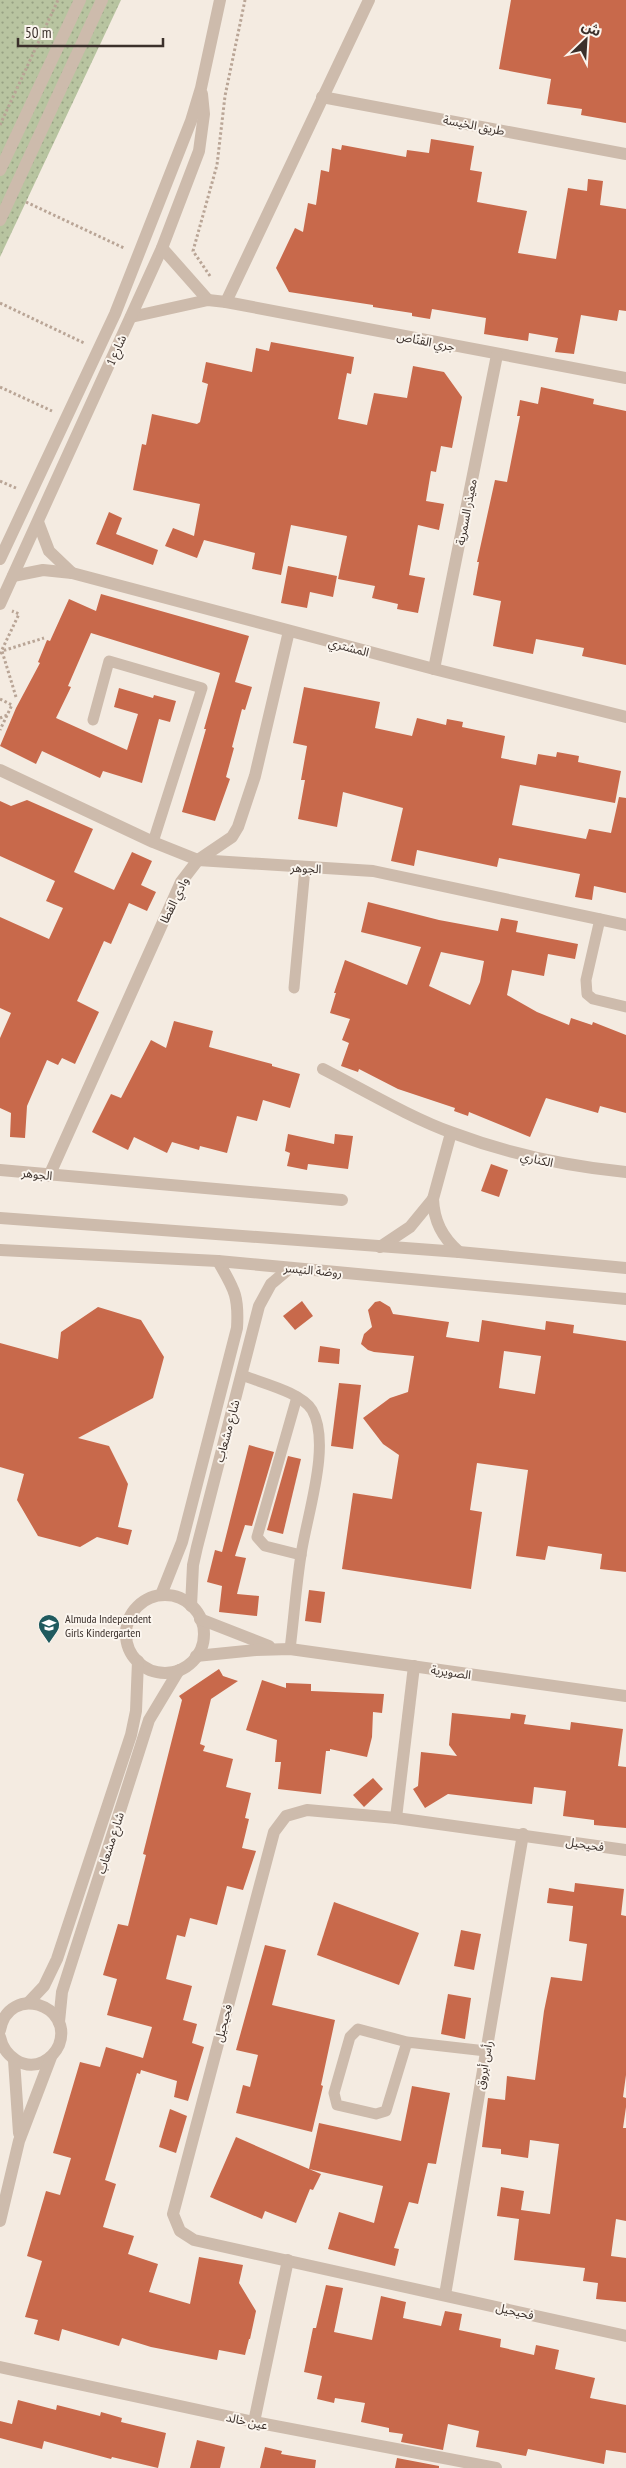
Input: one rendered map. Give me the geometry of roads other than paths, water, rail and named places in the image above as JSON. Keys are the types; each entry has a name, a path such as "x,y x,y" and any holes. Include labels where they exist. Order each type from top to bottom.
{"street":[{"path":"0,170 80,0"},
{"path":"0,220 102,0"},
{"name":"شارع 1","path":"0,559 115,314 190,121 201,88 220,0"},
{"path":"226,302 369,0"},
{"name":"شارع 1","path":"3,606 13,576 162,248 199,151 204,114 201,88"},
{"name":"طريق الخيسة","path":"322,97 626,154"},
{"path":"162,248 208,300"},
{"name":"جري القنّاص","path":"131,317 208,300 226,302 626,378"},
{"name":"معيذر السمرية","path":"434,669 497,355"},
{"name":"المشتري","path":"38,522 49,551 72,573"},
{"name":"المشتري","path":"13,576 43,570 72,573 434,669 626,717"},
{"name":"وادي القطا","path":"50,1176 181,882 198,860 232,837 238,827 255,776 289,631"},
{"name":"الجوهر","path":"0,770 153,842 198,860 372,872 626,925"},
{"name":"الكناري","path":"323,1069 451,1133 537,1160 626,1172"},
{"path":"380,1247 410,1227 432,1199 451,1133"},
{"name":"الجوهر","path":"0,1170 50,1176 342,1200"},
{"path":"432,1199 435,1219 439,1228 459,1252"},
{"path":"0,1218 459,1252 626,1268"},
{"name":"روضة النيسر","path":"0,1250 218,1261 626,1299"},
{"name":"شارع مشعاب","path":"161,1595 182,1542 237,1328 238,1302 235,1290 218,1261"},
{"name":"شارع مشعاب","path":"191,1606 193,1565 197,1547 259,1306 271,1284 290,1268"},
{"path":"161,1595 182,1599 191,1606 200,1619 204,1632 202,1644 196,1656 179,1670 168,1672 157,1672 147,1668 138,1661 127,1642 128,1621 140,1603 161,1595"},
{"name":"الصويرية","path":"200,1619 276,1649"},
{"name":"الصويرية","path":"196,1656 276,1649 290,1650 626,1696"},
{"name":"شارع مشعاب","path":"28,2003 44,1986 57,1959 131,1735 136,1711 138,1661"},
{"path":"396,1818 414,1666"},
{"name":"شارع مشعاب","path":"51,2057 60,2041 58,2022 64,1986 149,1720 179,1670"},
{"name":"فحيحيل","path":"626,1850 522,1834 396,1818 306,1810 286,1816 274,1832 173,2214 180,2231 194,2240 626,2336"},
{"name":"رأس أبروق","path":"445,2296 522,1834"},
{"path":"0,2030 4,2013 20,2004 28,2003 46,2008 58,2022"},
{"path":"1,2043 14,2060 19,2141"},
{"path":"14,2060 33,2064 51,2057"},
{"path":"0,2221 6,2162 19,2141 51,2057"},
{"path":"254,2422 288,2260"},
{"name":"عين خالد","path":"0,2367 254,2422 496,2468"}],"lane":[{"path":"93,720 109,661 202,688 153,842"},
{"path":"294,988 306,868"},
{"path":"600,919 586,980 587,994 593,999 626,1007"},
{"path":"242,1375 298,1397 311,1409 318,1425 320,1441 310,1516 301,1555 290,1650"},
{"path":"298,1397 257,1537 265,1546 301,1555"},
{"path":"408,2042 386,2111 376,2114 338,2105 334,2093 353,2032 364,2029 408,2042 486,2052"}],"place":[{"name":"Almuda Independent Girls Kindergarten","path":"49,1644"}]}
